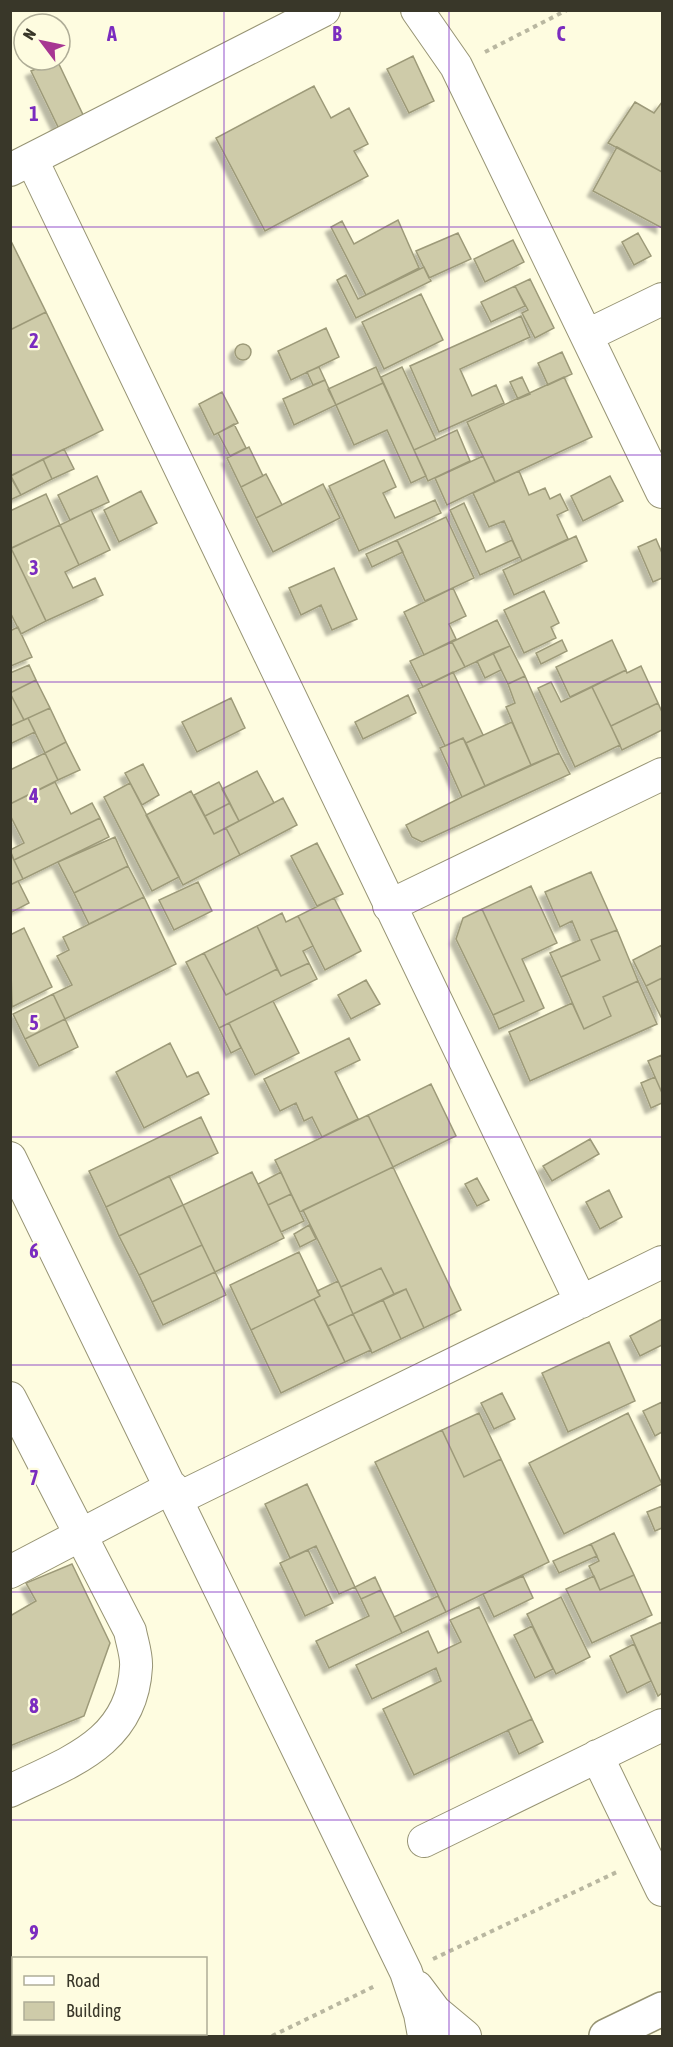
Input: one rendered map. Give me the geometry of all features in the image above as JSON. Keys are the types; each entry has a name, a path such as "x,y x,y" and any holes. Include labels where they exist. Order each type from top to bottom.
{"main road":[{"path":"606,2037 663,2009"}],"street":[{"path":"324,10 21,165 390,906 581,1302"},
{"path":"417,10 456,66 663,492"},
{"path":"588,335 663,299"},
{"path":"390,906 663,774"},
{"path":"10,1158 406,1972 420,2014 424,2037"},
{"path":"10,1572 81,1534 174,1493 663,1262"},
{"path":"10,1398 130,1631 136,1665 131,1699 115,1729 89,1752 10,1791"},
{"path":"424,1841 663,1725"},
{"path":"597,1756 663,1890"},
{"path":"406,1972 435,2011 465,2037"}],"path":[{"path":"456,66 567,10"},
{"path":"272,2037 648,1857"}],"building":[{"path":"413,56 434,101 409,113 387,69"},
{"path":"31,72 63,72 85,119 60,131"},
{"path":"314,86 331,118 349,108 368,144 354,151 368,176 265,231 216,138"},
{"path":"635,102 654,113 662,102 662,172 608,143"},
{"path":"617,147 662,172 662,228 593,191"},
{"path":"398,220 419,268 366,295 331,227 342,221 354,244"},
{"path":"458,233 471,259 429,278 416,251"},
{"path":"638,233 651,256 634,265 622,242"},
{"path":"10,239 46,312 10,330"},
{"path":"513,240 524,262 485,282 474,259"},
{"path":"424,267 431,281 356,318 337,280 346,275 358,299"},
{"path":"530,279 554,328 535,338 522,313 528,310 515,286"},
{"path":"515,286 525,306 491,322 481,302"},
{"path":"421,294 443,340 384,369 362,322"},
{"path":"46,312 103,430 10,476 10,330"},
{"path":"521,316 530,337 460,369 472,396 496,385 504,403 439,432 410,366"},
{"path":"326,328 339,357 291,380 278,351"},
{"path":"243,344 251,352 243,360 235,352"},
{"path":"562,352 572,374 548,385 538,363"},
{"path":"319,367 325,380 313,385 307,372"},
{"path":"376,367 383,383 336,405 328,389"},
{"path":"402,367 436,440 414,450 381,377"},
{"path":"522,377 530,394 518,399 510,382"},
{"path":"564,377 592,437 495,482 467,422"},
{"path":"325,380 336,405 294,425 283,399"},
{"path":"383,383 426,476 411,483 387,430 354,445 336,405"},
{"path":"222,392 238,423 214,435 199,404"},
{"path":"234,424 246,448 230,456 218,433"},
{"path":"457,430 470,461 428,481 414,450"},
{"path":"249,447 263,476 241,487 227,458"},
{"path":"64,449 74,469 52,479 43,459"},
{"path":"483,456 495,482 447,505 435,478"},
{"path":"43,459 52,479 21,495 11,476"},
{"path":"384,460 396,487 383,493 395,518 435,500 441,513 359,551 329,486"},
{"path":"519,471 529,495 545,488 550,499 560,494 568,510 557,515 568,539 522,561 504,521 489,527 473,493"},
{"path":"266,474 282,505 256,518 241,487"},
{"path":"10,476 21,495 10,500"},
{"path":"97,476 109,502 70,520 58,495"},
{"path":"610,476 623,501 583,521 571,496"},
{"path":"323,484 340,518 273,552 256,518"},
{"path":"141,491 157,523 119,542 104,510"},
{"path":"46,494 60,525 10,549 10,511"},
{"path":"464,503 486,552 512,540 520,557 480,575 450,510"},
{"path":"91,510 110,550 79,565 60,525"},
{"path":"446,517 474,578 425,601 397,540"},
{"path":"60,525 79,565 65,572 73,588 95,578 103,595 46,621 11,548"},
{"path":"576,536 587,561 514,595 503,570"},
{"path":"656,539 662,553 662,578 653,582 638,547"},
{"path":"397,540 403,552 372,567 366,554"},
{"path":"11,548 46,621 21,634 10,612"},
{"path":"334,568 357,619 332,630 321,605 301,615 289,588"},
{"path":"453,588 466,616 449,624 456,639 424,655 404,612"},
{"path":"544,591 559,623 551,627 556,638 524,653 504,610"},
{"path":"497,620 510,646 465,667 452,642"},
{"path":"18,627 32,657 11,666 10,631"},
{"path":"562,640 567,651 541,664 536,653"},
{"path":"612,640 626,670 570,697 556,667"},
{"path":"452,642 465,667 423,687 410,661"},
{"path":"510,646 525,676 508,684 493,653"},
{"path":"493,653 501,670 485,678 477,661"},
{"path":"29,665 36,680 10,693 10,673"},
{"path":"641,666 658,703 611,726 592,687 626,670 627,673"},
{"path":"453,672 483,735 466,743 463,738 445,746 418,689"},
{"path":"525,676 559,753 531,765 506,707 515,703 508,684"},
{"path":"36,680 50,708 24,720 10,693"},
{"path":"551,682 561,702 592,687 620,745 575,767 538,688"},
{"path":"10,693 24,720 10,726"},
{"path":"408,695 416,713 363,739 355,722"},
{"path":"231,698 245,728 197,752 182,722"},
{"path":"658,703 662,712 662,730 622,750 611,726"},
{"path":"50,708 66,742 45,753 28,718"},
{"path":"28,718 35,732 10,744 10,726"},
{"path":"512,722 531,765 485,786 466,743"},
{"path":"463,738 485,786 462,797 440,748"},
{"path":"66,742 80,770 58,780 45,753"},
{"path":"45,753 58,780 10,804 10,770"},
{"path":"559,753 570,774 422,842 412,837 406,825"},
{"path":"143,764 159,795 142,805 125,773"},
{"path":"257,771 274,803 239,821 222,789"},
{"path":"55,782 71,814 92,803 100,818 14,860 10,850 24,843 10,815 10,804"},
{"path":"219,782 230,803 205,816 194,795"},
{"path":"130,783 179,877 152,891 104,797"},
{"path":"191,791 214,834 226,828 240,855 183,885 146,815"},
{"path":"283,798 297,825 240,855 226,828"},
{"path":"230,803 239,821 214,834 205,816"},
{"path":"100,818 109,837 23,879 14,860"},
{"path":"115,837 128,866 74,893 58,862"},
{"path":"317,843 343,894 317,906 291,856"},
{"path":"10,852 23,879 10,885"},
{"path":"128,866 144,897 89,924 74,893"},
{"path":"591,872 617,930 591,940 600,960 561,977 550,953 580,940 572,921 560,927 545,892"},
{"path":"18,881 29,903 10,913 10,885"},
{"path":"198,882 212,911 174,930 159,900"},
{"path":"531,886 557,943 522,959 544,1008 499,1029 493,1015 524,1001 482,909"},
{"path":"144,897 176,964 65,1019 53,994 72,985 57,956 69,950 63,937"},
{"path":"334,898 361,951 325,970 298,916"},
{"path":"482,909 524,1001 493,1015 456,939 463,918"},
{"path":"282,913 286,922 298,916 313,946 303,951 309,963 281,976 257,926"},
{"path":"257,926 277,969 226,995 204,953"},
{"path":"24,928 52,987 12,1007 10,935"},
{"path":"617,930 638,981 603,997 611,1016 584,1029 561,977 600,960 591,940"},
{"path":"662,945 662,978 646,986 633,960"},
{"path":"204,953 226,995 277,969 281,976 309,963 317,979 219,1028 186,962"},
{"path":"662,978 662,1019 646,986"},
{"path":"366,980 380,1004 351,1019 338,995"},
{"path":"638,981 657,1024 530,1081 509,1032 572,1003 584,1029 611,1016 603,997"},
{"path":"53,994 65,1019 25,1039 13,1014"},
{"path":"273,1001 299,1053 255,1075 229,1023"},
{"path":"65,1019 78,1047 39,1066 25,1039"},
{"path":"229,1023 241,1048 231,1053 219,1028"},
{"path":"349,1038 360,1060 335,1072 358,1119 322,1137 312,1117 304,1121 296,1103 280,1111 264,1079"},
{"path":"170,1043 187,1077 198,1072 209,1094 144,1128 116,1072"},
{"path":"662,1055 662,1093 648,1061"},
{"path":"655,1077 662,1093 662,1103 651,1108 641,1083"},
{"path":"431,1084 456,1136 393,1167 368,1115"},
{"path":"368,1115 393,1167 300,1212 275,1160"},
{"path":"201,1117 218,1153 106,1207 89,1171"},
{"path":"590,1139 599,1154 552,1181 543,1166"},
{"path":"393,1167 461,1310 424,1328 406,1289 394,1294 381,1268 341,1287 303,1210"},
{"path":"252,1172 284,1238 215,1272 183,1205"},
{"path":"281,1172 291,1194 268,1205 258,1184"},
{"path":"169,1176 183,1205 119,1236 106,1207"},
{"path":"477,1178 489,1200 477,1206 465,1184"},
{"path":"609,1190 622,1217 600,1229 586,1202"},
{"path":"291,1194 304,1221 281,1232 268,1205"},
{"path":"183,1205 202,1245 139,1275 119,1236"},
{"path":"309,1225 316,1239 300,1247 294,1234"},
{"path":"202,1245 215,1272 152,1302 139,1275"},
{"path":"299,1252 320,1296 251,1330 230,1285"},
{"path":"381,1268 394,1294 353,1314 341,1287"},
{"path":"215,1272 226,1295 163,1325 152,1302"},
{"path":"338,1281 353,1314 328,1326 314,1299 320,1296 317,1291"},
{"path":"406,1289 424,1328 401,1339 383,1300"},
{"path":"314,1299 345,1362 281,1393 251,1330"},
{"path":"383,1300 401,1339 372,1353 353,1314"},
{"path":"353,1314 371,1350 345,1362 328,1326"},
{"path":"662,1319 662,1345 640,1356 630,1336"},
{"path":"609,1342 635,1401 568,1432 542,1373"},
{"path":"502,1393 515,1419 494,1429 481,1403"},
{"path":"662,1402 662,1432 655,1436 643,1411"},
{"path":"479,1413 501,1459 464,1477 442,1430"},
{"path":"628,1413 662,1484 564,1534 529,1463"},
{"path":"442,1430 464,1477 501,1459 549,1562 446,1612 375,1462"},
{"path":"307,1484 355,1587 339,1594 316,1546 290,1558 265,1504"},
{"path":"662,1506 662,1528 655,1531 647,1512"},
{"path":"614,1533 634,1575 600,1590 589,1566 599,1561 591,1544"},
{"path":"591,1544 597,1556 559,1573 553,1561"},
{"path":"308,1550 333,1603 305,1616 280,1563"},
{"path":"72,1564 110,1643 84,1716 10,1746 10,1616 36,1601 26,1583"},
{"path":"634,1575 652,1615 592,1643 566,1589 594,1576 600,1590"},
{"path":"523,1576 533,1598 494,1617 483,1594"},
{"path":"375,1577 381,1590 361,1599 355,1587"},
{"path":"381,1590 402,1633 329,1668 316,1641 369,1616 361,1599"},
{"path":"438,1596 446,1612 402,1633 394,1617"},
{"path":"561,1597 590,1657 556,1674 527,1614"},
{"path":"479,1607 532,1719 414,1775 383,1709 441,1681 436,1668 372,1699 356,1665 428,1631 438,1653 461,1642 450,1620"},
{"path":"662,1622 662,1693 658,1696 631,1636"},
{"path":"532,1626 553,1669 535,1678 514,1635"},
{"path":"634,1644 651,1681 627,1693 610,1656"},
{"path":"532,1719 543,1742 519,1754 508,1730"}]}
